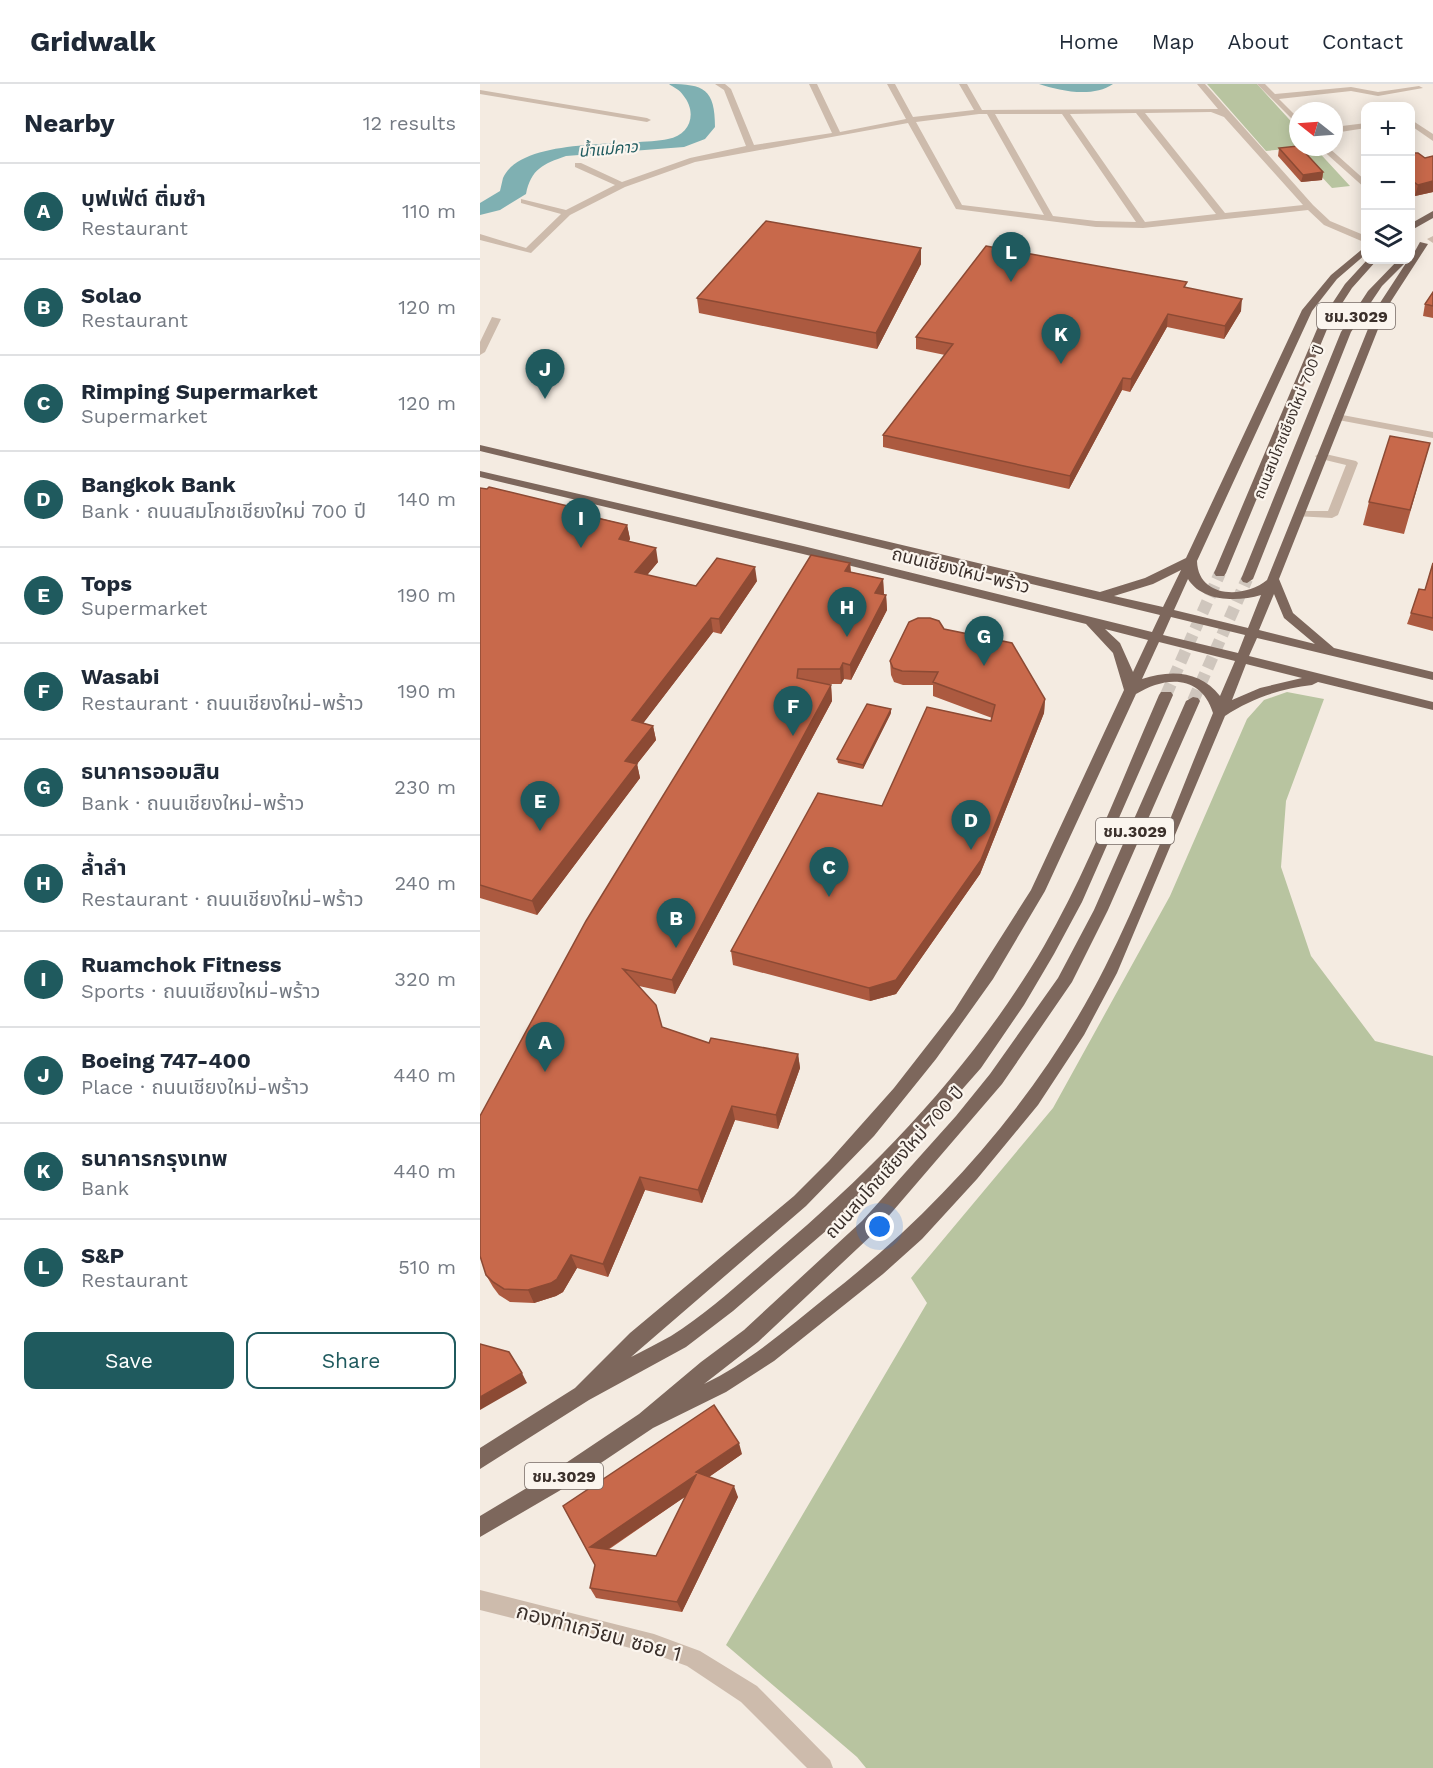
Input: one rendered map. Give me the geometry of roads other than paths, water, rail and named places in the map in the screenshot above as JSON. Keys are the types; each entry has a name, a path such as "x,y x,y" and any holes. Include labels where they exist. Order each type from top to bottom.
{"main road":[{"path":"1415,225 1433,214"},
{"path":"1415,250 1430,240"},
{"path":"646,1421 719,1386 767,1355 877,1268 916,1233 971,1174 1032,1100 1078,1030 1112,969 1220,713 1381,309 1430,240"},
{"path":"582,1394 638,1338 711,1279 798,1203 844,1158 931,1054 991,968 1033,900 1307,310 1334,277 1361,253"},
{"name":"ถนนสมโภชเชียงใหม่ 700 ปี","path":"1220,573 1325,322 1348,286 1368,264"},
{"name":"ถนนสมโภชเชียงใหม่ 700 ปี","path":"1246,579 1346,332 1380,282 1399,264"},
{"name":"ถนนเชียงใหม่-พร้าว","path":"480,448 1433,676"},
{"name":"ถนนเชียงใหม่-พร้าว","path":"480,474 1085,619 1433,706"},
{"path":"1191,560 1192,576 1198,584 1220,594 1246,595 1258,592 1274,580"},
{"path":"1098,597 1149,581 1191,560"},
{"path":"1274,580 1288,615 1332,652"},
{"path":"1085,619 1116,644 1126,668 1131,692"},
{"path":"1131,692 1152,679 1179,677 1205,686 1214,694 1220,713"},
{"path":"1220,713 1234,703 1261,692 1290,683 1324,680"},
{"name":"ถนนสมโภชเชียงใหม่ 700 ปี","path":"480,1459 582,1394 679,1341 736,1298 843,1206 975,1063 1018,1001 1075,902 1166,695"},
{"name":"ถนนสมโภชเชียงใหม่ 700 ปี","path":"480,1527 552,1484 646,1421 708,1368 751,1336 868,1227 996,1079 1059,989 1096,920 1193,701"}],"street":[{"path":"485,84 480,90 647,120"},
{"path":"719,84 727,89 751,148"},
{"path":"813,84 837,135"},
{"path":"891,84 959,207 1096,224 1143,225 1310,207"},
{"path":"963,84 979,112"},
{"path":"1201,84 1310,207 1327,223 1361,238"},
{"path":"1261,84 1289,114"},
{"path":"1273,98 1348,87 1378,93 1419,88"},
{"path":"1378,93 1385,100"},
{"path":"1138,110 1222,216"},
{"path":"480,237 528,251 567,213 622,185 693,160 910,120 979,112 1212,110 1227,115"},
{"path":"990,112 1050,218"},
{"path":"1065,112 1143,225"},
{"path":"1415,125 1433,138"},
{"path":"1343,129 1361,126"},
{"path":"1333,156 1361,182"},
{"path":"578,165 622,185"},
{"path":"1348,170 1361,168"},
{"path":"524,201 567,213"},
{"path":"480,352 496,318"},
{"path":"1337,417 1433,435"},
{"path":"1299,514 1332,515 1352,463 1321,456"},
{"name":"กองท่าเกวียน ซอย 1","path":"480,1600 654,1644 693,1658 749,1694 822,1768"}],"water":[{"name":"น้ำแม่คาว","path":"669,84 691,85 705,91 710,97 713,104 715,127 705,139 684,147 566,156 539,169 531,179 526,194 500,210 480,215 480,203 500,191 503,178 514,165 531,155 578,146 668,139 682,133 691,116 690,109 682,93"},
{"path":"1039,84 1113,84 1096,91 1076,92"}],"tunnel":[{"path":"1166,695 1220,573"},
{"path":"1193,701 1247,579"}],"place":[{"name":"S&P","path":"1011,282"},
{"name":"ธนาคารกรุงเทพ","path":"1061,364"},
{"name":"Boeing 747-400","path":"545,399"},
{"name":"Ruamchok Fitness","path":"581,548"},
{"name":"ล้ำลำ","path":"847,637"},
{"name":"ธนาคารออมสิน","path":"984,666"},
{"name":"Wasabi","path":"793,736"},
{"name":"Tops","path":"540,831"},
{"name":"Bangkok Bank","path":"971,850"},
{"name":"Rimping Supermarket","path":"829,897"},
{"name":"Solao","path":"676,948"},
{"name":"บุฟเฟ่ต์ ติ่มซำ","path":"545,1072"}]}
